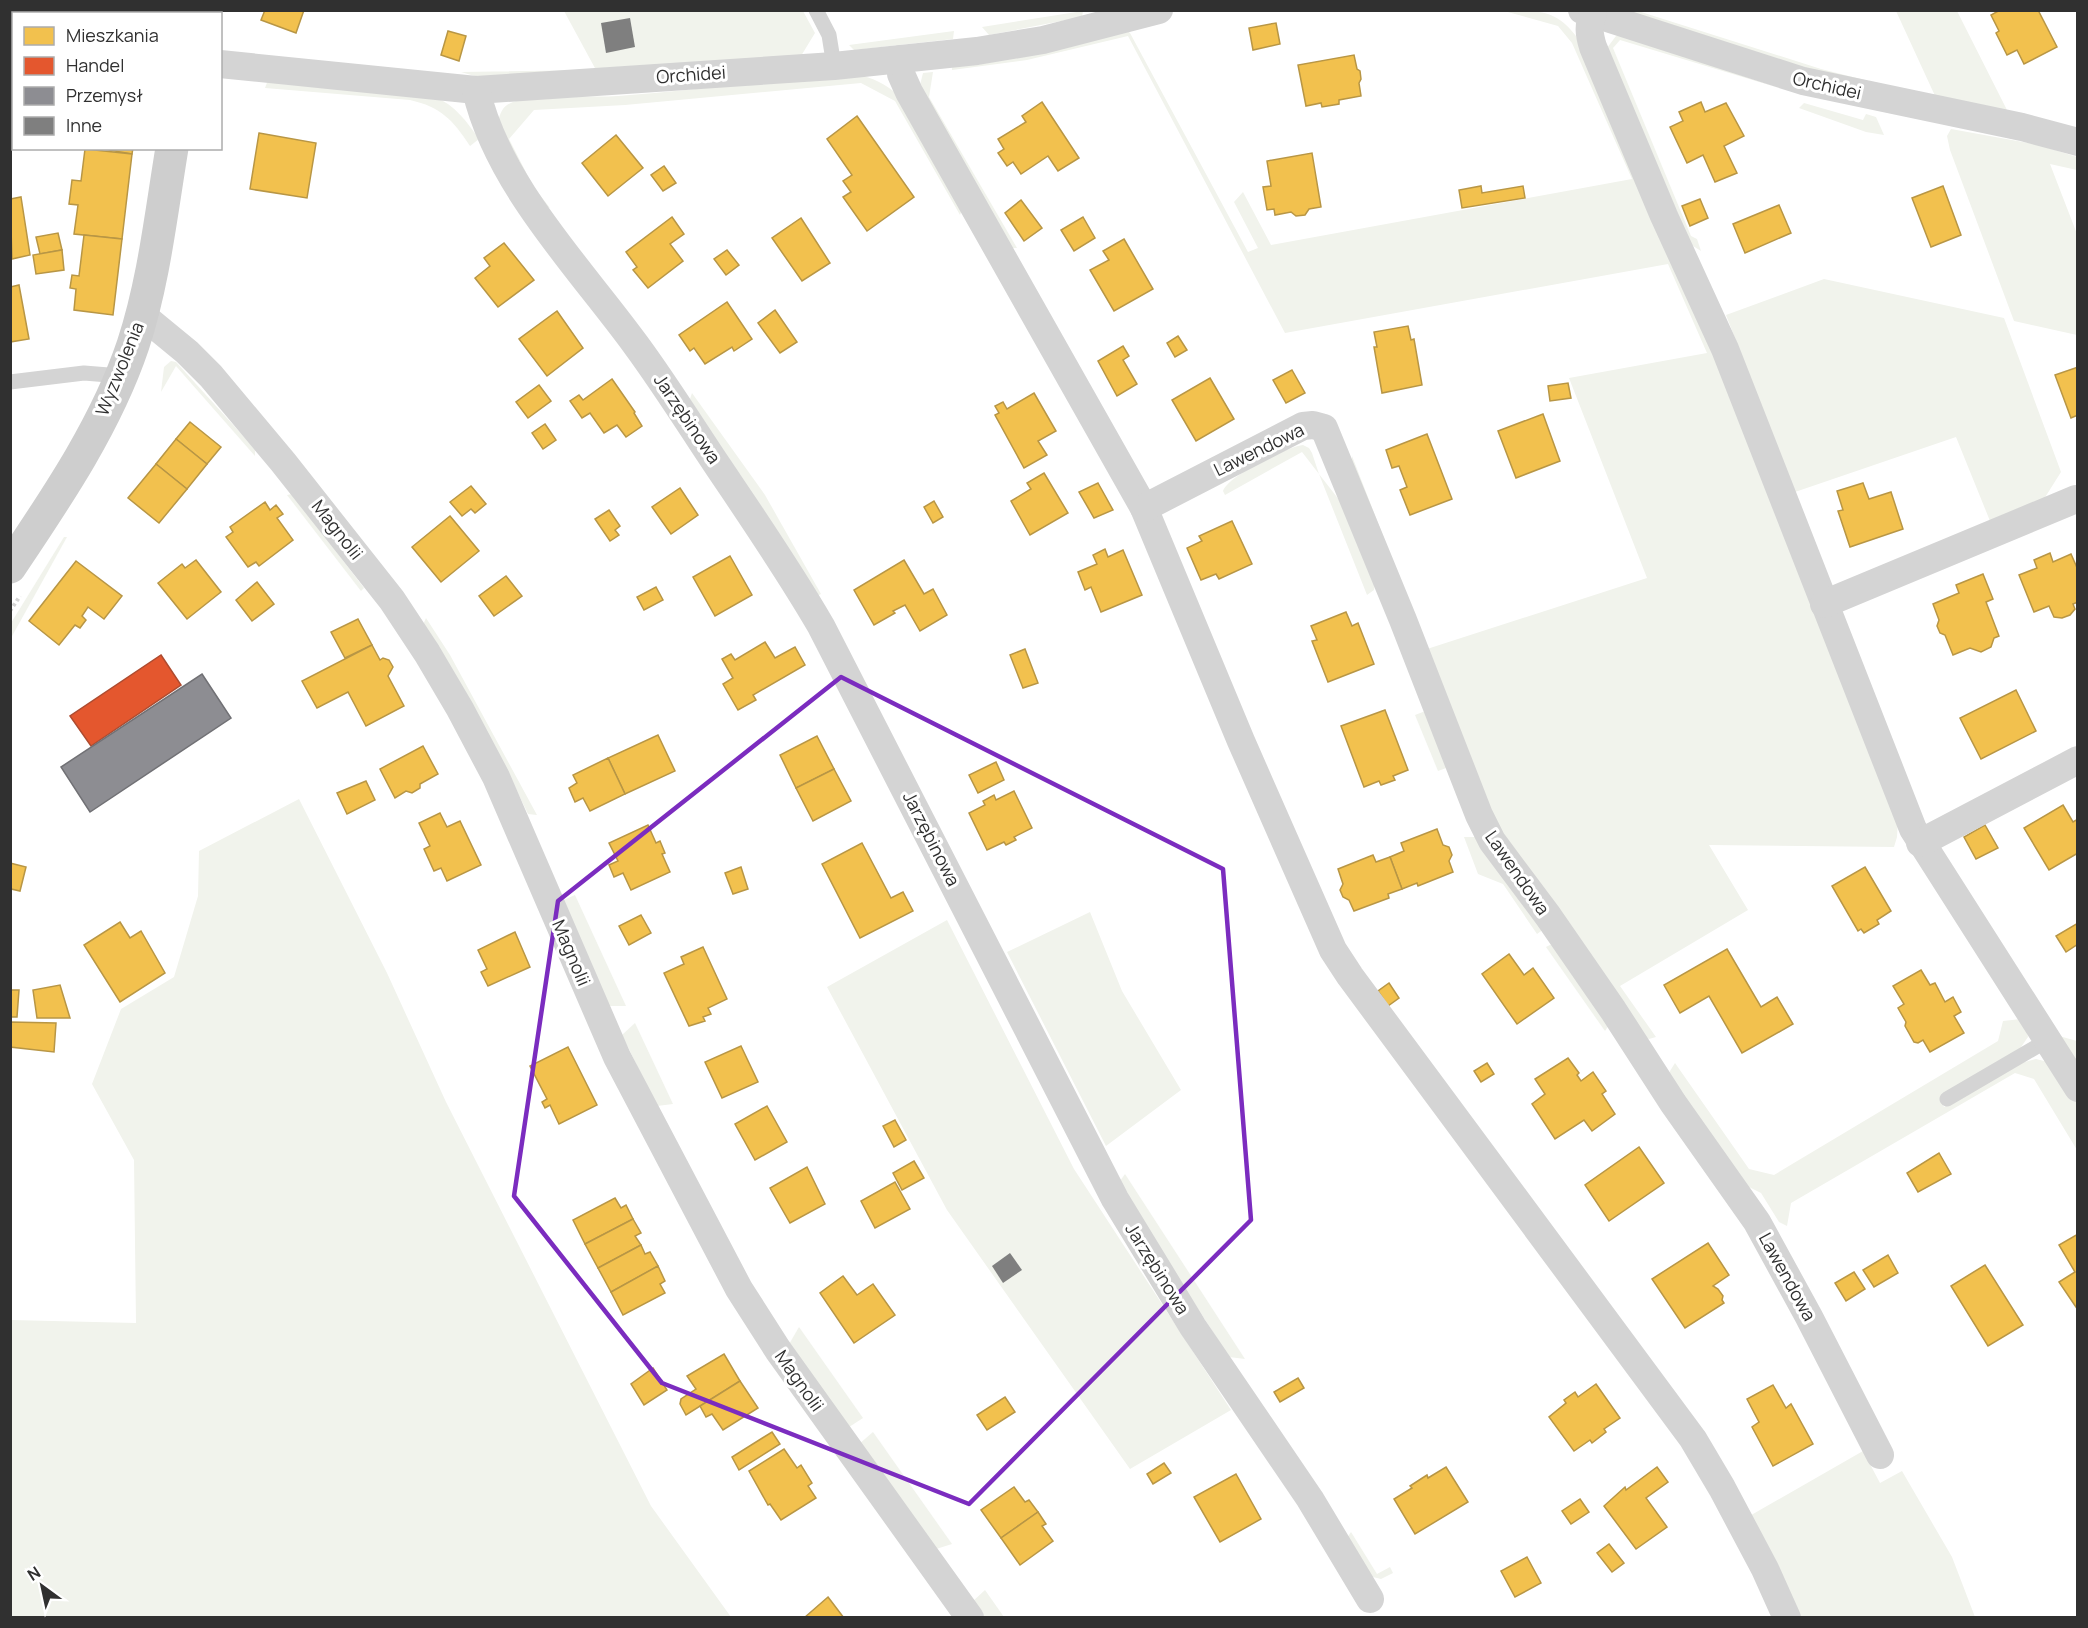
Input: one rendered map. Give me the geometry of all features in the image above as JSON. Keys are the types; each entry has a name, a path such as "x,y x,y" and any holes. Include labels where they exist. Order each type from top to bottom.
{"street":[{"name":"Orchidei","path":"222,64 476,90 834,66 1015,46 1159,10"},
{"name":"Orchidei","path":"1587,12 1803,81 2022,127 2078,142"},
{"path":"1587,12 1593,46 1664,216 1725,349 1904,808 1920,843 1945,878 2078,1088"},
{"path":"901,59 902,74 909,92 1144,508 1333,950 1441,1100 1693,1439 1765,1569 1787,1617"},
{"name":"Jarzębinowa","path":"476,90 485,124 495,146 536,214 643,354 788,569 826,636 1115,1199 1193,1327 1310,1499 1371,1599"},
{"name":"Wyzwolenia","path":"10,567 57,497 104,415 121,376 142,315 172,150"},
{"name":"Magnolii","path":"142,315 187,352 211,376 283,462 392,600 427,653 496,777 617,1057 745,1299 778,1350 970,1617"},
{"name":"Lawendowa","path":"1144,508 1303,426 1312,425 1324,429 1403,620 1479,815 1492,841 1568,944 1673,1103 1757,1222 1880,1455"},
{"path":"1824,604 2076,499"},
{"path":"1920,843 2078,760"}],"lane":[{"path":"816,10 829,35 834,66"},
{"path":"10,382 84,373 121,376"},
{"path":"1947,1099 2048,1040"}],"highlighted area":[{"path":"841,677 1223,869 1251,1220 969,1504 662,1383 514,1196 558,901"}],"shaded area":[{"path":"10,11 28,12 12,12 11,40"},
{"path":"564,11 803,11 815,33 801,56 485,79 461,72 596,70"},
{"path":"1083,11 1082,17 989,35 982,27"},
{"path":"1504,11 1536,12 1553,16 1561,20 1576,36 1717,351 1898,820 1894,847 1709,845 1748,910 1620,986 1656,1037 1649,1039 1641,1035 1503,841 1352,470 1352,456 1427,649 1647,578 1569,378 1707,353 1668,264 1285,333 1128,36 1027,60 952,70 952,64 1125,29 1130,33 1248,252 1258,248 1234,202 1243,192 1271,245 1632,179 1572,43 1558,26"},
{"path":"1616,11 1638,11 1821,69 1936,98 1896,11 1957,11 2007,110 2001,113 1848,82"},
{"path":"954,31 953,39 854,50 849,45"},
{"path":"1616,36 1624,36 1779,88 1620,40 1613,48 1691,236 1697,239 1701,251 1690,244 1607,48"},
{"path":"933,72 929,97 1017,248 1012,248 920,85 923,73"},
{"path":"855,74 878,82 899,96 963,207 960,215 895,101 861,83 625,105 534,110 509,139 533,186 550,208 544,206 498,123 504,108 524,99 618,96"},
{"path":"268,80 435,97 455,109 479,139 470,146 452,122 430,106 421,103 410,100 265,88"},
{"path":"1804,103 1863,120 1866,114 1876,117 1884,135 1866,132 1799,108"},
{"path":"1951,129 2039,145 2077,157 2077,170 2050,164 2077,234 2077,335 2014,321 1950,150 1947,136"},
{"path":"1824,279 2004,318 2061,472 2044,499 1990,521 1956,437 1795,492 1726,315"},
{"path":"171,361 176,362 255,449 255,456 176,366 161,392 164,367"},
{"path":"692,393 765,495 821,594 815,597 690,399"},
{"path":"1303,445 1312,453 1319,474 1302,452 1225,495 1223,491 1227,485 1246,470 1272,456"},
{"path":"1319,474 1347,510 1375,583 1374,590 1367,595"},
{"path":"292,494 364,588 361,591 287,495"},
{"path":"64,537 67,537 11,638 11,623"},
{"path":"426,618 450,655 537,815 528,814 515,787 422,627"},
{"path":"1428,710 1449,767 1438,771 1415,715"},
{"path":"299,799 387,973 446,1102 651,1506 731,1617 11,1617 11,1320 136,1323 134,1160 92,1084 121,1009 174,977 198,896 199,851"},
{"path":"1464,837 1477,837 1544,929 1537,934 1503,884 1478,874"},
{"path":"575,895 626,1006 606,1006 559,902"},
{"path":"1090,912 1122,991 1181,1090 1106,1146 1007,952"},
{"path":"947,920 1074,1169 1231,1410 1130,1469 947,1210 827,987"},
{"path":"1556,942 1609,1025 1605,1031 1546,947"},
{"path":"2021,1019 2028,1037 2019,1050 1940,1097 1944,1107 2021,1063 2036,1059 2048,1062 2077,1102 2077,1150 2034,1079 2015,1073 1791,1203 1787,1226 1779,1222 1761,1193 1743,1184 1670,1080 1670,1071 1675,1063 1749,1169 1774,1175 1998,1041 2003,1021"},
{"path":"635,1023 673,1104 657,1106 622,1035"},
{"path":"2059,1036 2077,1041 2077,1074"},
{"path":"1125,1174 1245,1359 1229,1357 1118,1184"},
{"path":"799,1327 863,1418 846,1429 788,1346"},
{"path":"873,1432 952,1544 933,1550 858,1445"},
{"path":"1863,1451 1880,1483 1902,1471 1952,1557 1975,1617 1795,1617 1746,1518"},
{"path":"1351,1532 1377,1574 1390,1567 1393,1573 1381,1579 1369,1576 1345,1541"},
{"path":"985,1590 1004,1617 981,1617 972,1602"}],"building: Mieszkania":[{"path":"265,10 304,10 296,33 261,20"},
{"path":"2000,10 2038,10 2057,47 2024,64 2017,50 2007,55 1996,33 1999,31 1991,15"},
{"path":"1276,23 1280,44 1253,50 1249,28"},
{"path":"448,31 466,36 459,61 441,55"},
{"path":"1354,55 1357,69 1360,71 1361,96 1339,100 1339,104 1322,107 1321,103 1306,106 1298,65"},
{"path":"1042,102 1079,158 1058,171 1048,156 1021,174 1013,162 1007,166 998,153 1004,149 998,139 1026,122 1022,116"},
{"path":"1701,102 1705,112 1726,103 1744,136 1724,146 1737,173 1715,182 1703,155 1687,163 1670,127 1683,121 1679,112"},
{"path":"857,116 914,197 867,231 843,197 851,192 843,181 852,175 827,139"},
{"path":"259,133 316,143 307,198 250,189"},
{"path":"616,135 643,168 608,196 582,163"},
{"path":"85,150 132,154 122,239 74,234 78,205 69,204 72,180 81,181"},
{"path":"109,150 133,150 132,154"},
{"path":"1312,153 1321,207 1309,209 1305,215 1296,216 1291,212 1275,215 1274,209 1267,210 1263,187 1271,186 1267,161"},
{"path":"664,166 676,183 663,191 651,175"},
{"path":"1481,186 1482,193 1523,186 1525,198 1462,208 1459,190"},
{"path":"1943,186 1961,235 1931,247 1912,198"},
{"path":"21,197 30,255 12,259 10,199"},
{"path":"1700,199 1708,218 1690,226 1682,206"},
{"path":"1021,200 1042,228 1024,241 1005,213"},
{"path":"1779,205 1791,233 1745,253 1733,224"},
{"path":"672,217 684,234 670,244 683,261 648,288 633,270 637,267 626,252"},
{"path":"1083,217 1095,238 1074,251 1061,230"},
{"path":"801,218 830,263 802,281 772,238"},
{"path":"58,233 62,250 40,254 36,237"},
{"path":"84,235 122,239 113,315 74,310 76,289 70,288 72,275 79,276"},
{"path":"1124,239 1153,289 1114,311 1090,270 1109,260 1103,251"},
{"path":"504,243 534,280 498,307 475,278 490,266 484,258"},
{"path":"62,250 64,270 36,274 33,255"},
{"path":"727,250 739,265 726,275 714,259"},
{"path":"19,285 29,339 10,342 10,287"},
{"path":"727,302 752,339 734,351 732,347 705,364 694,348 690,351 679,335"},
{"path":"775,310 797,342 780,353 758,323"},
{"path":"557,311 583,348 547,376 519,339"},
{"path":"1408,326 1411,340 1414,339 1422,385 1382,393 1374,347 1377,347 1374,332"},
{"path":"1178,336 1187,350 1175,357 1167,343"},
{"path":"1123,346 1129,356 1123,360 1137,384 1117,396 1098,361"},
{"path":"2078,367 2078,415 2071,418 2055,375"},
{"path":"1292,370 1305,393 1286,403 1273,380"},
{"path":"1210,378 1234,419 1196,441 1172,400"},
{"path":"612,379 642,426 626,437 617,425 604,433 590,413 582,418 570,401 579,395 583,400"},
{"path":"1568,383 1571,398 1550,401 1548,386"},
{"path":"539,385 551,401 528,418 516,402"},
{"path":"1034,393 1056,431 1038,441 1047,455 1024,468 995,415 999,413 995,406 1003,402 1007,409"},
{"path":"1543,414 1560,461 1516,478 1498,431"},
{"path":"190,422 221,447 207,464 176,439"},
{"path":"545,424 556,440 543,449 532,433"},
{"path":"1427,434 1452,499 1410,515 1400,490 1407,487 1399,466 1392,468 1386,450"},
{"path":"176,439 207,464 187,489 156,464"},
{"path":"156,464 187,489 159,523 128,498"},
{"path":"1044,473 1068,513 1030,535 1011,501 1031,489 1027,483"},
{"path":"1098,483 1113,510 1094,518 1079,492"},
{"path":"1863,483 1869,499 1891,492 1903,529 1850,547 1838,511 1843,510 1837,491"},
{"path":"471,486 486,504 475,513 471,509 462,516 450,502"},
{"path":"680,488 698,515 671,534 652,507"},
{"path":"934,501 943,517 933,523 924,507"},
{"path":"265,502 270,510 276,505 283,514 277,518 293,540 259,566 256,562 248,567 226,537 233,532 230,527"},
{"path":"609,510 620,526 615,530 619,535 610,541 595,519"},
{"path":"450,516 479,551 441,582 412,547"},
{"path":"1232,521 1252,564 1219,579 1216,574 1201,580 1187,548 1202,541 1199,536"},
{"path":"1105,549 1108,557 1123,550 1142,595 1101,612 1091,587 1085,590 1078,572 1097,564 1093,555"},
{"path":"2050,553 2053,562 2071,554 2078,570 2078,602 2073,604 2075,609 2070,615 2062,618 2054,617 2049,606 2034,612 2019,575 2037,568 2034,560"},
{"path":"730,556 752,595 715,616 693,577"},
{"path":"196,560 221,592 187,619 158,583 182,564 185,568"},
{"path":"904,560 924,594 933,589 947,615 920,631 905,605 874,625 854,590"},
{"path":"76,561 122,596 104,619 88,607 82,616 86,620 80,628 75,625 59,645 29,621"},
{"path":"1983,574 1993,599 1986,602 1999,636 1994,638 1991,647 1981,652 1970,648 1953,655 1945,635 1940,633 1937,626 1939,620 1933,604 1959,593 1956,585"},
{"path":"506,576 522,596 494,616 479,596"},
{"path":"257,582 274,604 252,621 236,600"},
{"path":"656,587 663,600 644,610 637,597"},
{"path":"1346,612 1352,626 1358,623 1374,664 1328,682 1312,641 1317,640 1311,626"},
{"path":"358,619 372,645 345,658 331,632"},
{"path":"765,642 775,658 795,647 805,665 753,695 756,700 738,710 723,684 733,678 722,659 731,654 735,660"},
{"path":"372,645 380,660 383,658 389,660 393,667 388,676 404,706 366,726 348,692 317,708 302,681"},
{"path":"1025,649 1038,683 1023,688 1010,655"},
{"path":"2016,690 2036,731 1981,759 1960,718"},
{"path":"1385,710 1408,770 1393,776 1395,780 1381,785 1379,781 1364,787 1341,726"},
{"path":"658,735 675,771 625,794 608,758"},
{"path":"817,736 834,769 796,788 780,755"},
{"path":"423,746 438,774 420,784 420,788 412,793 406,791 395,798 380,769"},
{"path":"608,758 625,794 590,811 583,798 575,802 569,788 577,783 573,775"},
{"path":"996,762 1004,780 978,793 969,775"},
{"path":"834,769 851,801 813,821 796,788"},
{"path":"366,781 375,800 347,814 337,793"},
{"path":"1014,791 1032,828 1014,837 1016,840 1006,845 1004,842 987,850 969,813 985,805 983,801 994,795 996,800"},
{"path":"2063,805 2073,822 2078,819 2078,853 2049,870 2024,828"},
{"path":"440,813 447,827 460,821 481,865 447,881 441,868 434,871 424,849 430,846 419,823"},
{"path":"648,825 656,843 660,841 665,853 662,854 670,872 631,890 623,873 614,877 609,865 618,861 609,843"},
{"path":"1985,825 1998,848 1976,859 1964,837"},
{"path":"1437,829 1443,845 1449,847 1452,855 1449,861 1453,872 1418,886 1417,883 1402,889 1390,857 1404,851 1401,843"},
{"path":"862,843 891,898 903,892 913,911 860,938 822,864"},
{"path":"1373,855 1376,862 1390,857 1402,889 1388,894 1389,898 1354,911 1349,900 1343,897 1340,890 1343,884 1338,869"},
{"path":"10,863 26,867 20,891 11,889 10,892"},
{"path":"741,867 748,889 733,894 725,873"},
{"path":"1865,867 1891,911 1877,920 1879,924 1864,933 1861,929 1858,931 1832,886"},
{"path":"641,915 651,933 629,945 619,926"},
{"path":"120,922 130,938 141,931 165,973 120,1002 84,945"},
{"path":"2078,923 2078,944 2066,952 2056,936"},
{"path":"515,932 530,967 488,986 481,972 487,969 478,950"},
{"path":"703,947 727,999 708,1008 711,1014 703,1017 705,1021 689,1026 664,973 684,964 681,957"},
{"path":"1727,949 1761,1007 1777,997 1793,1024 1742,1053 1709,996 1680,1013 1664,985"},
{"path":"1509,954 1524,975 1533,968 1554,998 1517,1024 1482,974"},
{"path":"1921,970 1930,985 1935,983 1945,1002 1953,997 1961,1012 1954,1016 1964,1033 1930,1052 1923,1040 1918,1043 1914,1042 1905,1026 1906,1022 1898,1008 1904,1004 1893,986"},
{"path":"1389,983 1399,998 1388,1006 1378,991"},
{"path":"60,985 70,1018 37,1018 33,990"},
{"path":"10,990 19,990 17,1017 10,1017"},
{"path":"10,1022 56,1023 54,1052 10,1047"},
{"path":"741,1046 758,1082 722,1098 705,1062"},
{"path":"568,1047 597,1105 559,1124 550,1105 545,1108 542,1102 547,1099 530,1066"},
{"path":"1568,1058 1579,1073 1577,1075 1581,1081 1593,1072 1606,1091 1602,1094 1615,1114 1592,1131 1584,1120 1555,1139 1532,1104 1545,1094 1535,1079"},
{"path":"1487,1063 1494,1074 1481,1082 1474,1071"},
{"path":"767,1106 787,1142 755,1160 735,1124"},
{"path":"895,1120 906,1140 894,1147 883,1126"},
{"path":"1639,1147 1664,1183 1609,1221 1585,1185"},
{"path":"1939,1153 1951,1174 1918,1192 1907,1173"},
{"path":"914,1161 924,1178 902,1190 893,1173"},
{"path":"807,1167 825,1204 790,1223 770,1188"},
{"path":"895,1182 910,1209 875,1228 861,1201"},
{"path":"615,1198 621,1208 626,1205 633,1219 585,1244 573,1220"},
{"path":"633,1219 641,1233 635,1236 641,1245 598,1268 585,1244"},
{"path":"2078,1234 2078,1310 2059,1282 2075,1272 2059,1245"},
{"path":"1708,1243 1729,1275 1713,1286 1723,1296 1724,1303 1685,1328 1652,1279"},
{"path":"641,1245 645,1254 650,1252 658,1266 611,1292 598,1268"},
{"path":"1888,1255 1898,1273 1874,1287 1863,1270"},
{"path":"1985,1265 2023,1325 1988,1346 1951,1286"},
{"path":"658,1266 665,1281 660,1284 665,1293 623,1315 611,1292"},
{"path":"1854,1272 1865,1289 1846,1301 1835,1283"},
{"path":"843,1276 857,1295 873,1284 895,1315 854,1343 820,1293"},
{"path":"724,1354 740,1381 686,1415 680,1404 681,1399 696,1389 687,1376"},
{"path":"653,1368 667,1390 644,1405 631,1384"},
{"path":"1298,1378 1304,1388 1280,1402 1274,1392"},
{"path":"740,1381 758,1408 723,1430 712,1414 706,1417 700,1406"},
{"path":"1596,1384 1620,1418 1604,1429 1606,1432 1592,1443 1590,1440 1574,1451 1549,1417 1566,1403 1564,1400 1575,1392 1578,1397"},
{"path":"1773,1385 1786,1408 1791,1404 1813,1444 1773,1466 1752,1427 1759,1422 1747,1399"},
{"path":"1005,1397 1015,1412 987,1430 977,1415"},
{"path":"772,1432 780,1444 739,1470 732,1457"},
{"path":"784,1449 797,1468 801,1465 812,1483 808,1486 816,1498 781,1520 770,1504 768,1505 749,1471"},
{"path":"1164,1463 1171,1473 1153,1484 1147,1474"},
{"path":"1446,1467 1468,1502 1415,1534 1394,1499 1427,1475 1428,1478"},
{"path":"1657,1467 1668,1482 1646,1498 1667,1527 1636,1549 1604,1506 1625,1487 1626,1490"},
{"path":"1236,1474 1261,1519 1220,1542 1194,1497"},
{"path":"1014,1487 1025,1502 1029,1500 1038,1512 1001,1538 981,1510"},
{"path":"1580,1499 1589,1512 1571,1524 1562,1511"},
{"path":"1038,1512 1046,1524 1042,1526 1053,1541 1020,1565 1001,1538"},
{"path":"1609,1544 1624,1563 1612,1572 1597,1553"},
{"path":"1527,1557 1541,1583 1515,1597 1501,1571"},
{"path":"828,1597 844,1618 804,1618"}],"building: Handel":[{"path":"161,655 181,685 91,746 70,716"}],"building: Przemysł":[{"path":"202,674 231,718 90,812 61,767"}],"building: Inne":[{"path":"630,18 635,47 606,53 601,23"},
{"path":"1010,1253 1022,1270 1003,1283 992,1266"}]}
